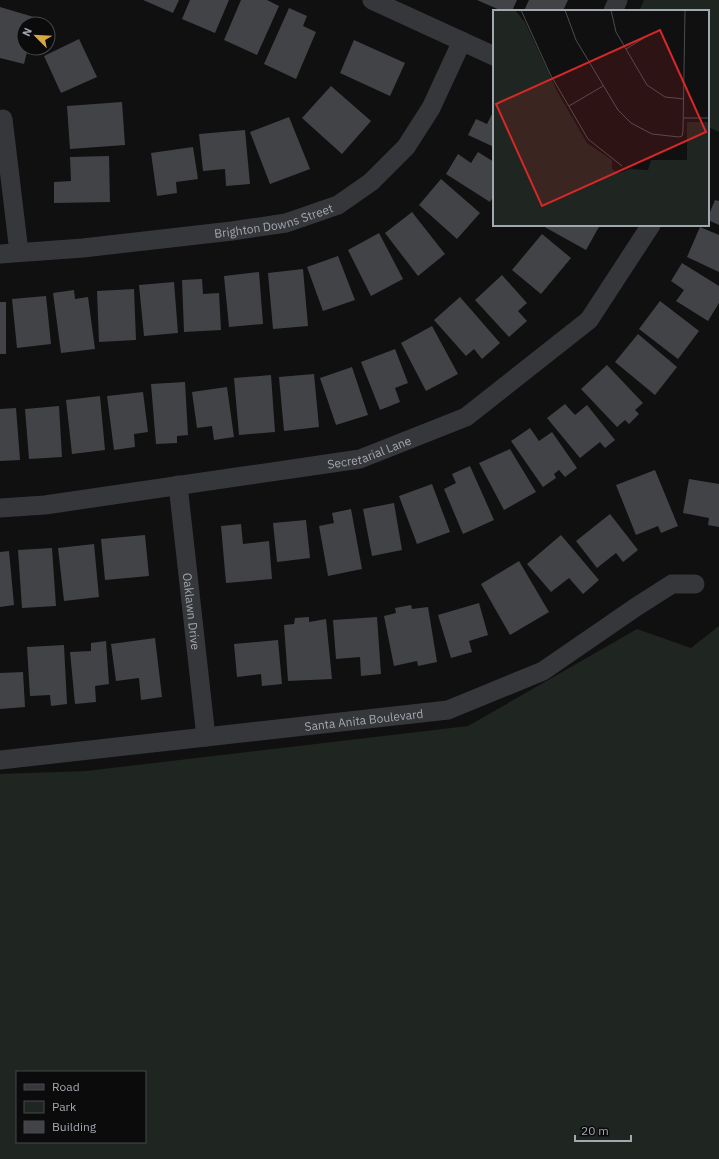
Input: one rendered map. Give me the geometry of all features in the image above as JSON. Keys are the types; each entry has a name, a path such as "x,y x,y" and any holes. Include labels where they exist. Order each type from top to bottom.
{"street":[{"path":"372,0 493,56"},
{"path":"613,10 618,0"},
{"name":"Brighton Downs Street","path":"0,254 83,248 232,231 286,223 338,205 371,182 406,147 431,108 462,41"},
{"path":"3,119 19,252"},
{"name":"Secretarial Lane","path":"0,508 45,505 360,460 466,417 589,320 650,226"},
{"name":"Oaklawn Drive","path":"178,485 206,737"},
{"name":"Santa Anita Boulevard","path":"0,760 448,710 543,671 672,584 695,584"}],"green space":[{"path":"644,0 719,0 719,132 709,127 709,10 639,10"},
{"path":"719,626 719,1159 0,1159 0,774 86,771 468,726 637,629 691,648"}],"building":[{"path":"143,0 179,0 173,13"},
{"path":"190,0 229,0 215,33 182,19"},
{"path":"241,0 267,0 279,6 257,55 224,40"},
{"path":"477,0 517,0 512,10 500,10"},
{"path":"529,0 568,0 563,10 524,10"},
{"path":"0,7 30,16 16,16 16,56 26,56 24,64 0,58"},
{"path":"289,8 307,16 303,26 316,32 296,79 264,64"},
{"path":"79,39 97,77 61,93 44,56 56,56 56,50"},
{"path":"354,40 405,63 390,96 340,73"},
{"path":"331,86 371,121 342,154 302,118"},
{"path":"122,102 125,145 70,149 67,106"},
{"path":"493,112 493,147 468,135 476,119 487,124"},
{"path":"289,117 310,169 270,184 250,132"},
{"path":"245,130 250,184 226,186 225,169 203,171 199,134"},
{"path":"193,147 198,179 176,182 177,193 157,196 151,153"},
{"path":"478,152 493,161 493,197 490,202 446,174 458,154 471,163"},
{"path":"109,156 110,202 54,203 54,182 71,181 70,157"},
{"path":"441,179 480,213 457,239 419,205"},
{"path":"715,200 719,201 719,225 709,220 709,215"},
{"path":"412,212 445,254 418,276 385,233"},
{"path":"543,226 599,226 586,250"},
{"path":"700,227 719,235 719,272 687,257"},
{"path":"379,233 403,279 371,296 348,250"},
{"path":"542,234 571,258 541,294 512,270"},
{"path":"338,256 355,300 323,311 307,267"},
{"path":"682,263 719,286 719,303 708,321 676,301 684,290 671,281"},
{"path":"303,269 308,326 273,329 268,273"},
{"path":"259,272 263,324 229,327 224,276"},
{"path":"502,275 527,303 518,311 527,321 509,337 475,300"},
{"path":"202,279 203,294 219,293 221,330 184,332 182,280"},
{"path":"174,282 178,333 144,336 139,285"},
{"path":"134,289 136,340 99,342 97,291"},
{"path":"74,290 75,299 88,297 95,349 61,353 53,293"},
{"path":"46,296 51,344 17,348 12,299"},
{"path":"460,297 500,343 482,359 474,349 466,356 434,320"},
{"path":"660,301 699,331 678,359 639,329"},
{"path":"0,302 6,302 6,354 0,354"},
{"path":"432,326 458,374 426,391 401,343"},
{"path":"638,334 677,367 655,395 615,362"},
{"path":"395,349 408,383 395,388 400,402 380,410 361,362"},
{"path":"607,365 643,403 635,410 639,414 629,424 625,420 617,427 581,389"},
{"path":"352,367 368,415 336,425 320,378"},
{"path":"314,374 319,427 284,431 279,377"},
{"path":"271,375 275,432 239,435 234,378"},
{"path":"185,382 188,435 177,436 177,443 156,444 151,384"},
{"path":"227,387 234,437 214,440 212,426 197,428 192,392"},
{"path":"143,392 148,432 134,434 135,447 114,450 107,396"},
{"path":"100,396 105,450 72,454 66,400"},
{"path":"565,404 575,415 587,405 615,440 605,448 600,442 580,458 547,418"},
{"path":"59,406 62,457 29,459 25,409"},
{"path":"16,408 20,460 0,461 0,409"},
{"path":"530,428 539,441 552,432 577,468 565,477 559,470 554,474 556,478 543,487 511,441"},
{"path":"510,449 536,492 504,510 479,463"},
{"path":"470,466 494,520 463,534 444,489 456,483 452,474"},
{"path":"655,470 678,526 661,533 658,526 636,535 616,485"},
{"path":"689,479 719,484 719,527 708,525 709,518 683,513"},
{"path":"432,484 450,532 417,544 399,496"},
{"path":"394,503 402,550 372,556 363,509"},
{"path":"351,509 362,569 328,576 319,526 334,523 332,513"},
{"path":"610,514 638,550 623,562 616,553 597,568 576,541"},
{"path":"306,520 310,558 277,562 273,523"},
{"path":"241,524 243,544 269,541 272,579 226,583 221,526"},
{"path":"145,535 149,576 105,580 101,539"},
{"path":"561,535 599,580 583,594 569,578 551,592 527,564"},
{"path":"94,544 99,597 64,601 58,548"},
{"path":"52,548 56,606 22,608 18,550"},
{"path":"9,551 14,605 0,607 0,552"},
{"path":"519,561 549,612 510,635 481,584"},
{"path":"479,603 488,635 469,641 472,652 451,658 438,615"},
{"path":"411,605 412,609 428,607 437,662 418,666 417,661 394,666 384,616 396,613 395,608"},
{"path":"309,617 309,622 326,619 332,679 288,681 284,625 294,624 295,618"},
{"path":"377,617 381,674 361,676 360,657 336,659 333,620"},
{"path":"155,638 162,697 141,700 139,678 116,681 111,644"},
{"path":"278,640 282,684 262,686 261,674 237,677 234,644"},
{"path":"106,641 109,684 95,686 96,702 75,704 70,652 91,651 91,643"},
{"path":"64,645 67,704 51,706 50,695 30,696 27,647"},
{"path":"23,672 25,707 0,709 0,673"}]}
